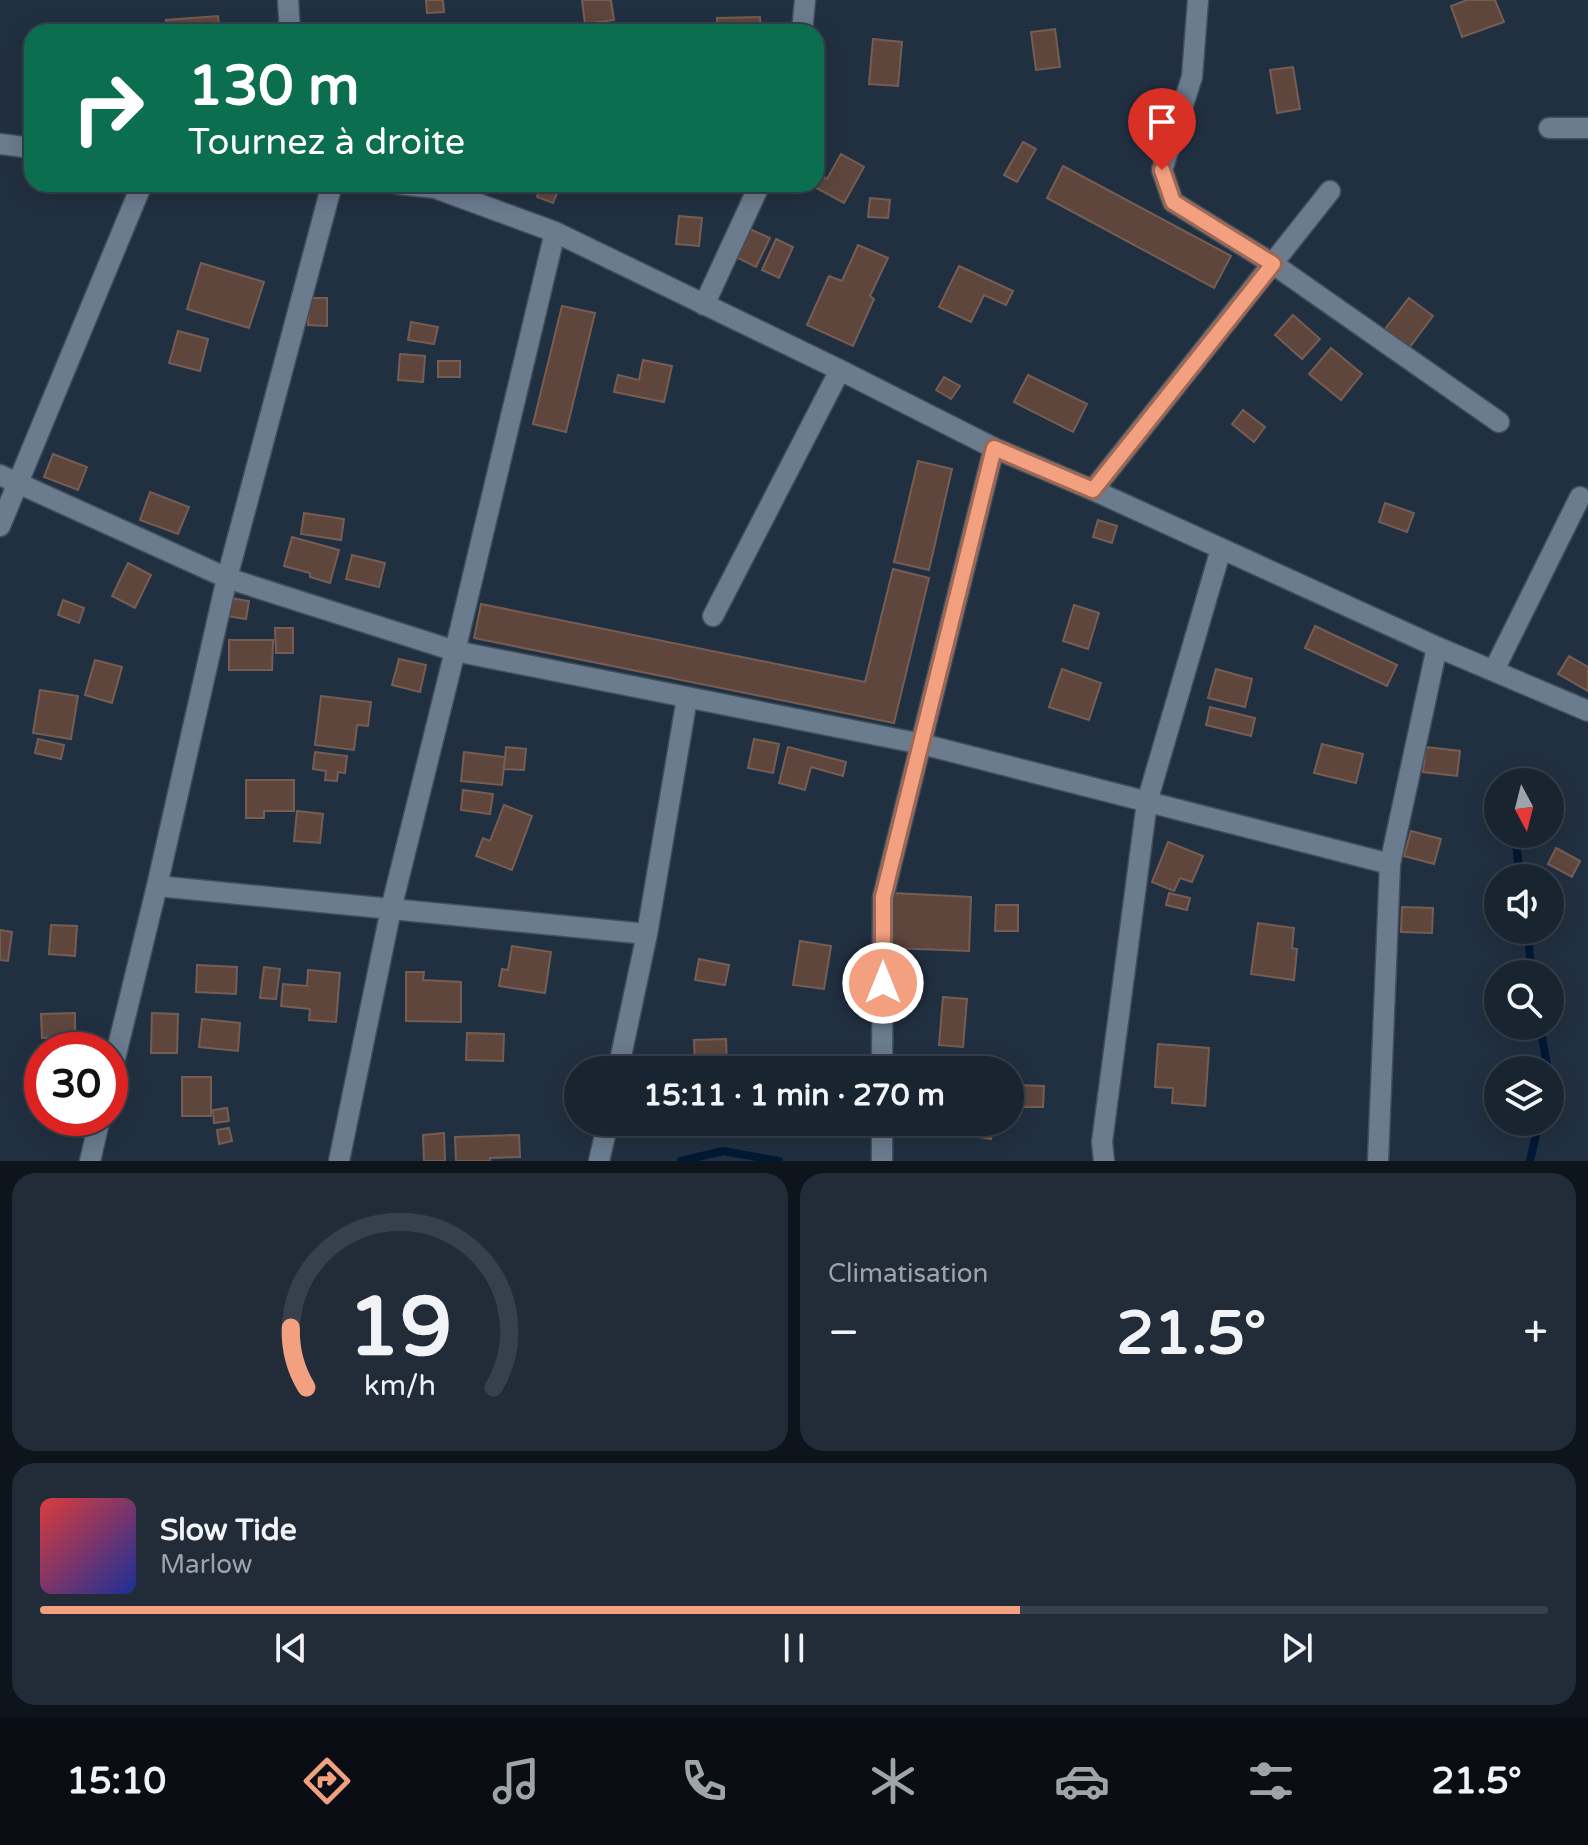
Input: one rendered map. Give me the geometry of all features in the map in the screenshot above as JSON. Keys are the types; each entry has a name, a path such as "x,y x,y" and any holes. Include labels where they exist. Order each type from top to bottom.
{"street":[{"path":"288,0 290,24"},
{"path":"803,24 805,0"},
{"path":"1198,0 1192,77 1162,170 1173,202 1273,264 1499,422"},
{"path":"1549,128 1588,128"},
{"path":"0,144 24,147"},
{"path":"1093,490 1330,191"},
{"path":"0,526 9,479 138,192"},
{"path":"121,1032 227,578 330,192"},
{"path":"446,192 555,232 994,448 1437,647 1588,711"},
{"path":"704,305 756,192"},
{"path":"339,1161 391,909 555,232"},
{"path":"713,616 840,370"},
{"path":"882,1056 883,897 994,448"},
{"path":"9,479 227,578 455,651 922,744 1390,864"},
{"path":"1494,670 1580,497"},
{"path":"1104,1161 1102,1142 1147,802 1221,549"},
{"path":"1378,1161 1390,864 1437,647"},
{"path":"621,1056 647,934 687,698"},
{"path":"157,886 647,934"},
{"path":"90,1161 96,1136"},
{"path":"599,1161 605,1136"},
{"path":"882,1136 882,1161"}],"building":[{"path":"426,0 443,0 444,12 427,13"},
{"path":"582,0 611,0 614,20 585,24"},
{"path":"1467,0 1495,0 1504,22 1462,37 1451,6"},
{"path":"218,16 219,24 166,24 166,20"},
{"path":"760,17 760,24 717,24 717,18"},
{"path":"1055,29 1060,67 1036,70 1031,32"},
{"path":"873,39 902,42 898,86 869,84"},
{"path":"1293,67 1300,109 1277,113 1270,70"},
{"path":"1023,142 1036,149 1017,182 1004,175"},
{"path":"841,154 864,167 844,203 824,192 824,177 827,179"},
{"path":"1063,166 1231,256 1214,288 1047,198"},
{"path":"539,192 557,192 553,203 537,197"},
{"path":"870,198 890,200 888,218 868,217"},
{"path":"679,216 702,218 699,246 676,244"},
{"path":"743,226 770,238 756,267 730,254"},
{"path":"776,239 793,247 779,278 762,270"},
{"path":"858,245 888,258 870,296 874,299 853,346 807,325 829,276 842,281"},
{"path":"201,263 264,282 249,328 187,309"},
{"path":"959,266 1013,291 1006,305 984,295 971,322 939,307"},
{"path":"309,298 327,298 327,326 308,325"},
{"path":"1409,298 1433,316 1409,348 1385,329"},
{"path":"562,306 595,313 566,432 533,424"},
{"path":"1293,315 1320,339 1302,359 1275,335"},
{"path":"411,322 438,327 434,344 408,340"},
{"path":"178,331 208,339 200,371 169,363"},
{"path":"1331,348 1362,374 1341,400 1309,374"},
{"path":"400,354 425,356 423,382 398,380"},
{"path":"643,360 672,366 664,402 614,392 618,375 639,380"},
{"path":"438,361 460,361 460,377 438,377"},
{"path":"1028,375 1087,404 1073,432 1014,402"},
{"path":"944,377 960,386 951,399 936,390"},
{"path":"1243,410 1265,427 1254,442 1232,424"},
{"path":"53,454 87,467 78,490 44,477"},
{"path":"918,461 952,469 929,570 894,562"},
{"path":"150,492 189,507 178,534 140,520"},
{"path":"1385,503 1414,513 1407,532 1379,522"},
{"path":"304,513 344,519 341,540 301,534"},
{"path":"1098,520 1117,526 1112,543 1093,537"},
{"path":"292,537 339,550 330,583 310,577 310,573 284,566"},
{"path":"352,555 385,563 379,587 346,579"},
{"path":"128,563 151,575 135,608 112,596"},
{"path":"893,569 929,578 894,723 474,638 481,604 865,682"},
{"path":"230,598 249,601 246,619 227,616"},
{"path":"63,600 84,608 79,623 58,615"},
{"path":"1074,605 1099,613 1088,649 1063,641"},
{"path":"1315,626 1397,665 1387,686 1305,648"},
{"path":"275,628 293,628 293,653 276,653"},
{"path":"229,640 273,640 272,670 229,670"},
{"path":"1569,656 1588,667 1588,691 1558,674"},
{"path":"399,659 426,665 420,692 392,685"},
{"path":"95,660 122,667 112,703 85,695"},
{"path":"1062,669 1101,683 1089,720 1049,707"},
{"path":"1216,669 1252,679 1245,707 1208,698"},
{"path":"40,690 78,696 71,739 33,733"},
{"path":"321,696 371,702 368,726 357,725 354,750 315,745"},
{"path":"1210,707 1255,718 1251,736 1206,725"},
{"path":"38,739 64,745 61,759 35,753"},
{"path":"754,739 779,744 773,773 748,768"},
{"path":"1322,744 1363,754 1356,783 1314,773"},
{"path":"506,747 526,749 524,770 504,769"},
{"path":"788,747 846,762 843,776 811,767 805,790 779,783"},
{"path":"1426,747 1460,751 1457,776 1423,772"},
{"path":"315,752 347,756 345,773 338,772 337,781 325,780 326,771 313,769"},
{"path":"464,752 505,757 502,785 461,781"},
{"path":"246,780 294,780 294,811 264,811 264,818 246,818"},
{"path":"463,790 493,794 490,814 461,810"},
{"path":"504,805 532,816 512,870 476,856 483,838 490,841"},
{"path":"297,811 323,814 320,843 294,841"},
{"path":"1411,831 1441,839 1434,864 1404,856"},
{"path":"1168,842 1203,856 1192,882 1180,878 1174,891 1152,882"},
{"path":"1556,848 1580,861 1572,877 1564,873 1564,864 1548,864"},
{"path":"893,893 971,897 969,951 891,948"},
{"path":"1169,893 1190,898 1187,910 1166,905"},
{"path":"996,905 1018,905 1018,931 995,931"},
{"path":"1402,907 1433,908 1432,933 1401,932"},
{"path":"1258,923 1294,928 1292,948 1297,949 1294,980 1251,974"},
{"path":"51,925 77,926 75,956 49,954"},
{"path":"0,930 12,932 8,961 0,960"},
{"path":"800,941 831,946 824,989 793,985"},
{"path":"512,946 551,952 545,993 499,986 502,969 508,970"},
{"path":"699,959 729,965 725,985 695,980"},
{"path":"197,965 237,967 236,994 196,992"},
{"path":"264,967 280,969 276,999 260,998"},
{"path":"308,970 340,973 336,1022 309,1020 310,1009 281,1006 283,984 307,986"},
{"path":"406,972 424,972 423,980 461,982 461,1022 406,1021"},
{"path":"943,997 967,999 963,1047 939,1045"},
{"path":"75,1013 75,1032 42,1032 41,1014"},
{"path":"152,1013 178,1014 177,1053 151,1053"},
{"path":"202,1019 240,1023 238,1051 199,1047"},
{"path":"467,1033 504,1034 503,1061 466,1060"},
{"path":"726,1039 727,1056 695,1056 694,1040"},
{"path":"1158,1044 1209,1048 1205,1106 1172,1103 1173,1088 1155,1087"},
{"path":"182,1077 211,1077 211,1116 182,1116"},
{"path":"1024,1085 1044,1086 1043,1107 1024,1107"},
{"path":"227,1108 229,1121 214,1123 213,1110"},
{"path":"229,1128 232,1141 219,1144 217,1130"},
{"path":"444,1133 445,1161 424,1161 423,1135"},
{"path":"519,1135 520,1157 456,1161 455,1137"}],"waterway":[{"path":"1517,848 1518,864"},
{"path":"1529,944 1530,960"},
{"path":"1543,1040 1545,1056"},
{"path":"1530,1161 1536,1136"},
{"path":"681,1161 723,1151 779,1161"}],"route":[{"path":"883,983 883,897 994,448 1093,490 1273,264 1173,202 1162,170"}]}
